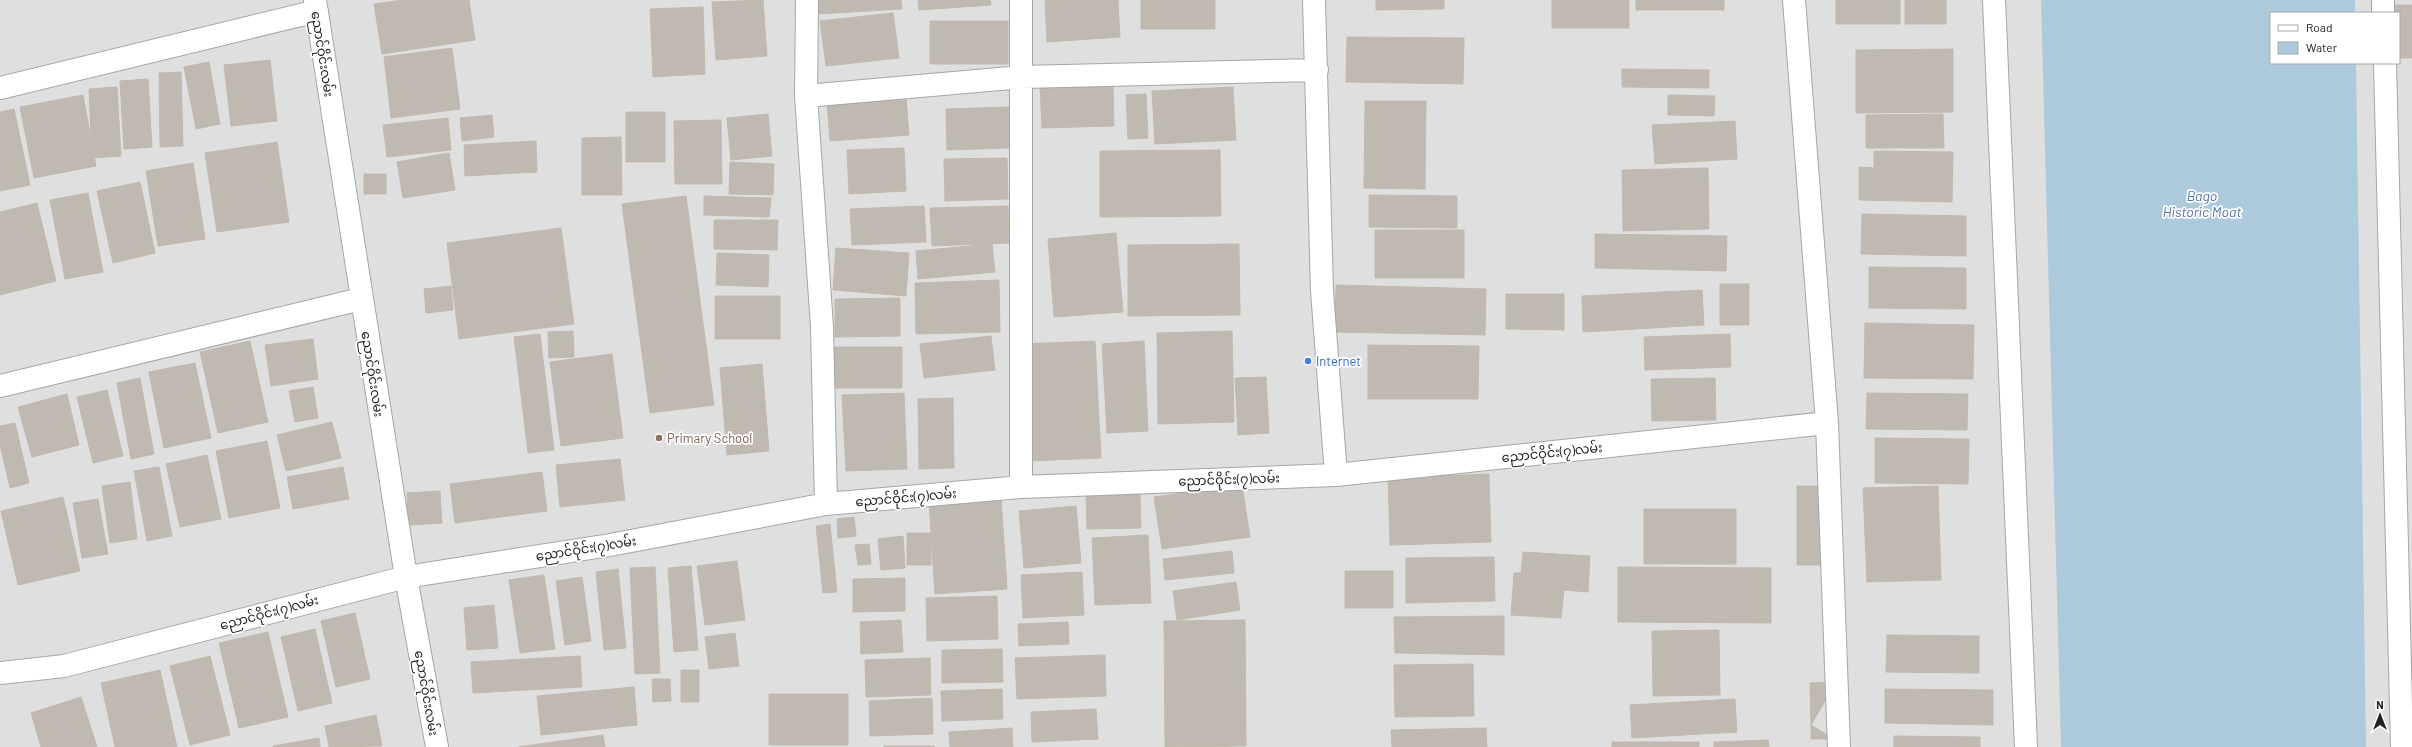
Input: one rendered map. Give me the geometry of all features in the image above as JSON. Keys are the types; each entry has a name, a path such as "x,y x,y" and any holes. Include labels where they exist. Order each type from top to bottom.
{"street":[{"path":"807,0 806,96 822,327 826,504"},
{"path":"1021,0 1021,487"},
{"path":"1314,0 1322,291 1336,475"},
{"path":"1794,0 1827,423 1839,747"},
{"path":"1994,0 2026,747"},
{"path":"2383,0 2383,12"},
{"path":"0,88 316,6"},
{"name":"ညောင်ဝိုင်းလမ်း","path":"316,6 406,577 437,747"},
{"path":"2385,64 2402,747"},
{"path":"806,96 1022,77 1317,70"},
{"path":"0,386 361,299"},
{"name":"ညောင်ဝိုင်း(၇)လမ်း","path":"0,673 64,666 406,577 610,545 826,504 1021,487 1336,475 1827,423"}],"shaded area":[{"path":"0,0 2412,0 2412,747 0,747"}],"water":[{"name":"Bago Historic Moat","path":"2041,0 2355,0 2355,12 2270,12 2270,64 2356,64 2366,747 2061,747"}],"building":[{"path":"403,0 469,0 475,40 382,54 374,4"},
{"path":"763,0 767,56 716,60 712,2"},
{"path":"818,0 901,0 902,9 818,14"},
{"path":"918,0 990,0 991,5 919,10"},
{"path":"1045,0 1118,0 1120,37 1047,42"},
{"path":"1141,0 1215,0 1215,29 1141,29"},
{"path":"1376,0 1444,0 1444,9 1376,10"},
{"path":"1552,0 1629,0 1629,28 1552,28"},
{"path":"1636,0 1724,0 1724,10 1636,10"},
{"path":"1836,0 1900,0 1900,24 1836,24"},
{"path":"1905,0 1946,0 1946,24 1905,24"},
{"path":"2395,5 2412,5 2412,58 2400,58 2400,12 2395,12"},
{"path":"703,7 705,74 653,77 650,9"},
{"path":"893,13 899,58 826,66 820,21"},
{"path":"930,21 1008,21 1008,64 930,64"},
{"path":"1347,37 1464,38 1463,84 1346,82"},
{"path":"452,48 460,109 391,118 384,57"},
{"path":"1953,49 1953,112 1856,113 1856,50"},
{"path":"270,60 277,121 231,126 224,65"},
{"path":"209,62 220,124 196,129 184,67"},
{"path":"1622,69 1709,70 1709,88 1622,87"},
{"path":"181,72 183,146 160,147 159,73"},
{"path":"148,79 152,147 124,149 120,81"},
{"path":"1113,83 1114,126 1042,128 1040,85"},
{"path":"117,87 121,156 92,158 89,89"},
{"path":"1233,87 1236,140 1155,144 1152,91"},
{"path":"1146,94 1148,138 1128,139 1126,95"},
{"path":"83,95 96,166 34,178 20,107"},
{"path":"1668,95 1715,96 1714,116 1668,115"},
{"path":"906,97 909,135 830,141 827,103"},
{"path":"1365,101 1426,101 1425,189 1364,188"},
{"path":"1009,107 1010,148 947,150 946,109"},
{"path":"14,109 30,185 0,191 0,112"},
{"path":"626,112 665,112 665,162 626,162"},
{"path":"768,114 772,156 731,160 727,118"},
{"path":"1943,114 1944,148 1866,148 1866,115"},
{"path":"492,115 494,137 462,141 460,118"},
{"path":"448,118 451,150 387,157 383,125"},
{"path":"721,120 722,184 675,184 674,121"},
{"path":"1735,121 1737,159 1655,164 1652,125"},
{"path":"621,137 622,195 582,195 582,138"},
{"path":"536,141 537,172 465,176 464,145"},
{"path":"277,142 289,222 217,232 205,153"},
{"path":"904,148 906,191 849,194 847,150"},
{"path":"1220,150 1221,216 1100,217 1100,151"},
{"path":"1874,151 1953,152 1952,202 1859,200 1859,167 1874,168"},
{"path":"449,153 455,190 403,198 397,162"},
{"path":"1007,158 1008,199 945,201 944,159"},
{"path":"730,162 774,164 773,195 729,194"},
{"path":"193,163 205,239 158,246 146,171"},
{"path":"1708,168 1709,229 1623,231 1622,170"},
{"path":"364,174 386,174 386,194 364,194"},
{"path":"140,182 155,253 113,263 97,191"},
{"path":"88,193 103,272 65,279 50,200"},
{"path":"1369,195 1457,196 1457,228 1369,227"},
{"path":"686,196 714,405 650,413 622,204"},
{"path":"704,196 771,198 769,217 704,215"},
{"path":"37,203 56,281 0,295 0,212"},
{"path":"924,206 926,242 852,245 850,209"},
{"path":"1008,206 1009,243 932,246 930,208"},
{"path":"1862,214 1966,216 1966,256 1861,254"},
{"path":"714,220 778,220 777,250 714,249"},
{"path":"561,228 574,324 459,339 447,243"},
{"path":"1375,230 1464,230 1464,278 1375,278"},
{"path":"1116,233 1123,312 1054,317 1048,239"},
{"path":"1595,234 1727,236 1726,271 1595,268"},
{"path":"992,244 995,272 918,279 916,251"},
{"path":"1239,244 1240,315 1128,316 1128,245"},
{"path":"836,248 909,253 906,296 833,290"},
{"path":"717,253 769,255 768,287 716,285"},
{"path":"1869,267 1966,268 1966,309 1869,308"},
{"path":"999,280 1000,332 916,334 915,283"},
{"path":"1720,284 1749,284 1749,325 1720,325"},
{"path":"1336,285 1486,289 1485,335 1335,332"},
{"path":"451,286 453,310 426,313 424,289"},
{"path":"1702,290 1704,325 1583,332 1582,296"},
{"path":"1506,294 1564,294 1564,330 1506,329"},
{"path":"715,296 780,296 780,339 715,339"},
{"path":"900,298 900,336 835,337 835,299"},
{"path":"1865,323 1974,325 1973,379 1864,378"},
{"path":"573,331 574,357 549,358 548,332"},
{"path":"1232,331 1234,422 1158,424 1157,333"},
{"path":"540,334 554,450 528,453 514,337"},
{"path":"1730,334 1731,367 1645,370 1644,337"},
{"path":"991,336 995,370 924,378 920,344"},
{"path":"313,339 318,379 271,386 265,345"},
{"path":"250,341 268,422 218,433 200,352"},
{"path":"1095,341 1101,458 1028,461 1022,344"},
{"path":"1144,341 1148,431 1107,433 1102,344"},
{"path":"1368,345 1479,346 1478,399 1368,399"},
{"path":"827,347 902,347 902,388 827,388"},
{"path":"612,354 623,438 561,446 550,362"},
{"path":"195,363 211,438 164,448 149,372"},
{"path":"762,364 769,451 727,455 720,368"},
{"path":"1266,377 1269,433 1238,435 1235,378"},
{"path":"140,378 154,454 131,459 117,383"},
{"path":"1715,378 1716,420 1652,421 1651,379"},
{"path":"313,387 318,418 295,422 289,391"},
{"path":"107,390 123,456 93,463 77,397"},
{"path":"904,393 907,469 846,471 842,395"},
{"path":"1867,393 1968,394 1967,430 1866,429"},
{"path":"67,394 79,445 32,457 18,407"},
{"path":"953,398 954,468 919,469 918,399"},
{"path":"332,422 341,458 286,471 277,435"},
{"path":"15,423 29,483 10,488 0,445 0,426"},
{"path":"1875,438 1969,439 1968,484 1875,483"},
{"path":"267,441 280,508 229,518 216,451"},
{"path":"207,455 221,519 180,527 166,464"},
{"path":"620,459 625,500 560,507 556,465"},
{"path":"159,467 172,536 147,541 134,471"},
{"path":"343,467 349,499 293,509 287,477"},
{"path":"542,472 547,511 455,523 450,484"},
{"path":"1489,474 1491,542 1390,545 1388,478"},
{"path":"130,482 137,539 110,543 102,486"},
{"path":"1242,485 1250,537 1162,549 1154,497"},
{"path":"1797,486 1827,486 1827,565 1797,565"},
{"path":"1938,486 1941,580 1867,582 1863,488"},
{"path":"440,491 442,523 408,525 407,493"},
{"path":"1140,494 1141,528 1087,529 1086,495"},
{"path":"1001,496 1007,589 935,594 929,502"},
{"path":"63,497 80,571 18,585 1,511"},
{"path":"98,499 108,554 82,558 73,503"},
{"path":"1076,506 1081,563 1024,568 1019,511"},
{"path":"1644,509 1736,509 1736,564 1644,564"},
{"path":"854,517 856,536 838,538 837,519"},
{"path":"830,524 837,592 823,593 816,526"},
{"path":"907,533 931,533 931,565 907,565"},
{"path":"1148,535 1151,603 1095,605 1092,538"},
{"path":"903,536 905,568 881,570 878,539"},
{"path":"869,544 871,564 858,565 855,545"},
{"path":"1232,551 1234,573 1165,580 1163,559"},
{"path":"1523,552 1590,556 1588,592 1564,590 1561,618 1511,615 1514,573 1521,573"},
{"path":"1494,557 1495,601 1406,603 1406,558"},
{"path":"737,561 745,620 705,625 697,566"},
{"path":"691,566 698,650 674,652 668,568"},
{"path":"655,567 660,673 635,674 630,568"},
{"path":"1618,567 1771,568 1771,623 1618,622"},
{"path":"618,569 626,648 604,650 596,572"},
{"path":"1345,571 1393,571 1393,608 1345,608"},
{"path":"1082,572 1084,615 1023,618 1021,575"},
{"path":"544,575 555,649 520,653 509,580"},
{"path":"582,577 591,641 565,645 556,581"},
{"path":"905,578 905,611 853,612 853,579"},
{"path":"1236,582 1240,610 1177,620 1173,591"},
{"path":"997,596 998,639 927,641 926,598"},
{"path":"494,605 498,648 467,650 464,608"},
{"path":"355,613 370,679 336,687 321,621"},
{"path":"1504,616 1504,655 1395,653 1394,617"},
{"path":"901,620 903,652 861,654 860,622"},
{"path":"1245,620 1246,746 1165,747 1164,621"},
{"path":"1068,622 1069,644 1019,646 1018,624"},
{"path":"315,629 332,703 298,711 281,637"},
{"path":"1719,630 1720,695 1653,696 1652,631"},
{"path":"268,632 288,717 239,728 219,643"},
{"path":"735,633 739,666 709,669 705,637"},
{"path":"1887,635 1979,636 1979,673 1886,672"},
{"path":"1002,649 1003,682 942,683 942,650"},
{"path":"1105,655 1106,696 1017,699 1015,658"},
{"path":"210,656 230,735 190,745 170,666"},
{"path":"580,656 582,687 473,693 471,662"},
{"path":"930,658 931,695 866,697 865,660"},
{"path":"1473,664 1474,716 1395,717 1394,665"},
{"path":"160,670 177,747 115,747 101,683"},
{"path":"681,670 699,670 699,702 681,702"},
{"path":"652,679 670,679 671,701 653,702"},
{"path":"1836,682 1811,725 1810,683"},
{"path":"634,687 637,725 541,735 537,696"},
{"path":"1002,689 1003,719 942,721 941,691"},
{"path":"1885,689 1993,690 1993,725 1885,723"},
{"path":"769,694 848,694 848,745 769,745"},
{"path":"81,697 97,747 41,747 31,713"},
{"path":"932,698 933,734 870,736 869,701"},
{"path":"1735,699 1737,732 1632,738 1630,705"},
{"path":"1096,709 1098,739 1032,742 1031,712"},
{"path":"376,715 382,746 329,747 325,726"},
{"path":"1811,725 1834,739 1811,739"},
{"path":"1012,728 1013,747 950,747 949,732"},
{"path":"1486,728 1487,747 1392,747 1391,730"},
{"path":"603,735 605,747 518,747"},
{"path":"1894,736 1980,737 1980,747 1894,747"},
{"path":"319,738 320,747 273,747 273,746"},
{"path":"1768,740 1769,747 1714,747 1714,742"},
{"path":"1612,742 1699,742 1699,747 1612,747"},
{"path":"934,746 934,747 884,747"}],"place":[{"name":"Internet","path":"1308,361"},
{"name":"Primary School","path":"659,438"}]}
